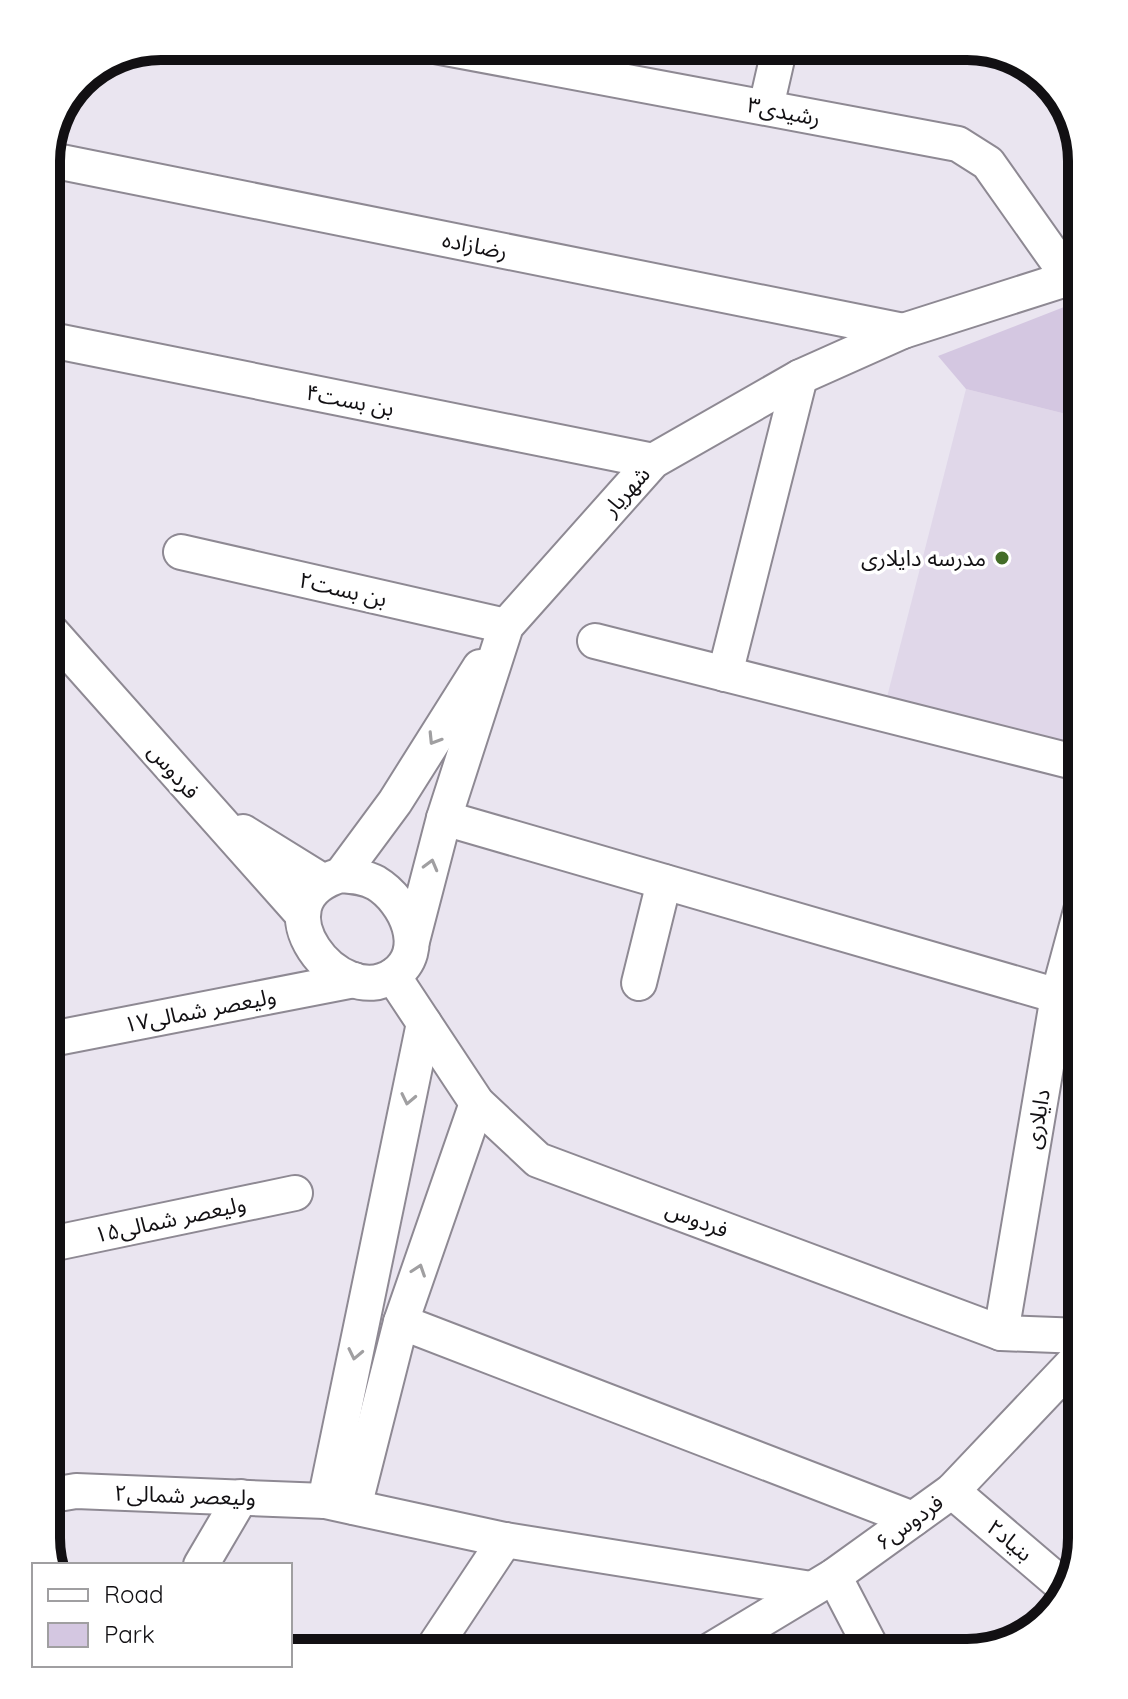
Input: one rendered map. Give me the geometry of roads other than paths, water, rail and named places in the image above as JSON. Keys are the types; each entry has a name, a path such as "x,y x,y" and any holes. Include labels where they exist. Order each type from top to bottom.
{"street":[{"name":"رشیدی۳","path":"511,60 958,144 988,163 1068,266"},
{"path":"766,107 777,60"},
{"name":"رضازاده","path":"60,162 903,331"},
{"name":"شهریار","path":"412,941 444,818 506,626 653,461 800,377 903,331 1068,279"},
{"name":"بن بست۴","path":"60,342 653,461"},
{"path":"725,674 800,377"},
{"name":"بن بست۲","path":"181,552 506,626"},
{"path":"212,813 332,878 360,876 390,894 409,922 412,941 407,960 393,976 373,982 354,980 338,973 314,950 306,934 303,915 307,896 332,878 395,802 506,626"},
{"path":"595,641 1068,760"},
{"name":"فردوس","path":"60,642 303,915"},
{"path":"444,818 1058,996"},
{"path":"639,983 664,882"},
{"name":"دایلاری","path":"1001,1333 1058,996 1068,959"},
{"name":"فردوس","path":"393,976 477,1103 538,1160 1001,1333 1068,1335"},
{"name":"ولیعصر شمالی۱۷","path":"60,1037 354,980"},
{"path":"340,1504 424,1023"},
{"path":"340,1504 477,1103"},
{"name":"ولیعصر شمالی۱۵","path":"60,1242 295,1193"},
{"path":"401,1322 913,1519"},
{"name":"فردوس۶","path":"729,1639 823,1583 952,1491 1068,1369"},
{"name":"ولیعصر شمالی۲","path":"60,1494 76,1491 241,1497 340,1504 505,1540 823,1583"},
{"name":"بنیاد۲","path":"952,1491 1058,1581"},
{"path":"202,1563 241,1497"},
{"path":"439,1639 505,1540"},
{"path":"823,1583 864,1639"}],"place":[{"name":"مدرسه دایلاری","path":"1002,558"}]}
